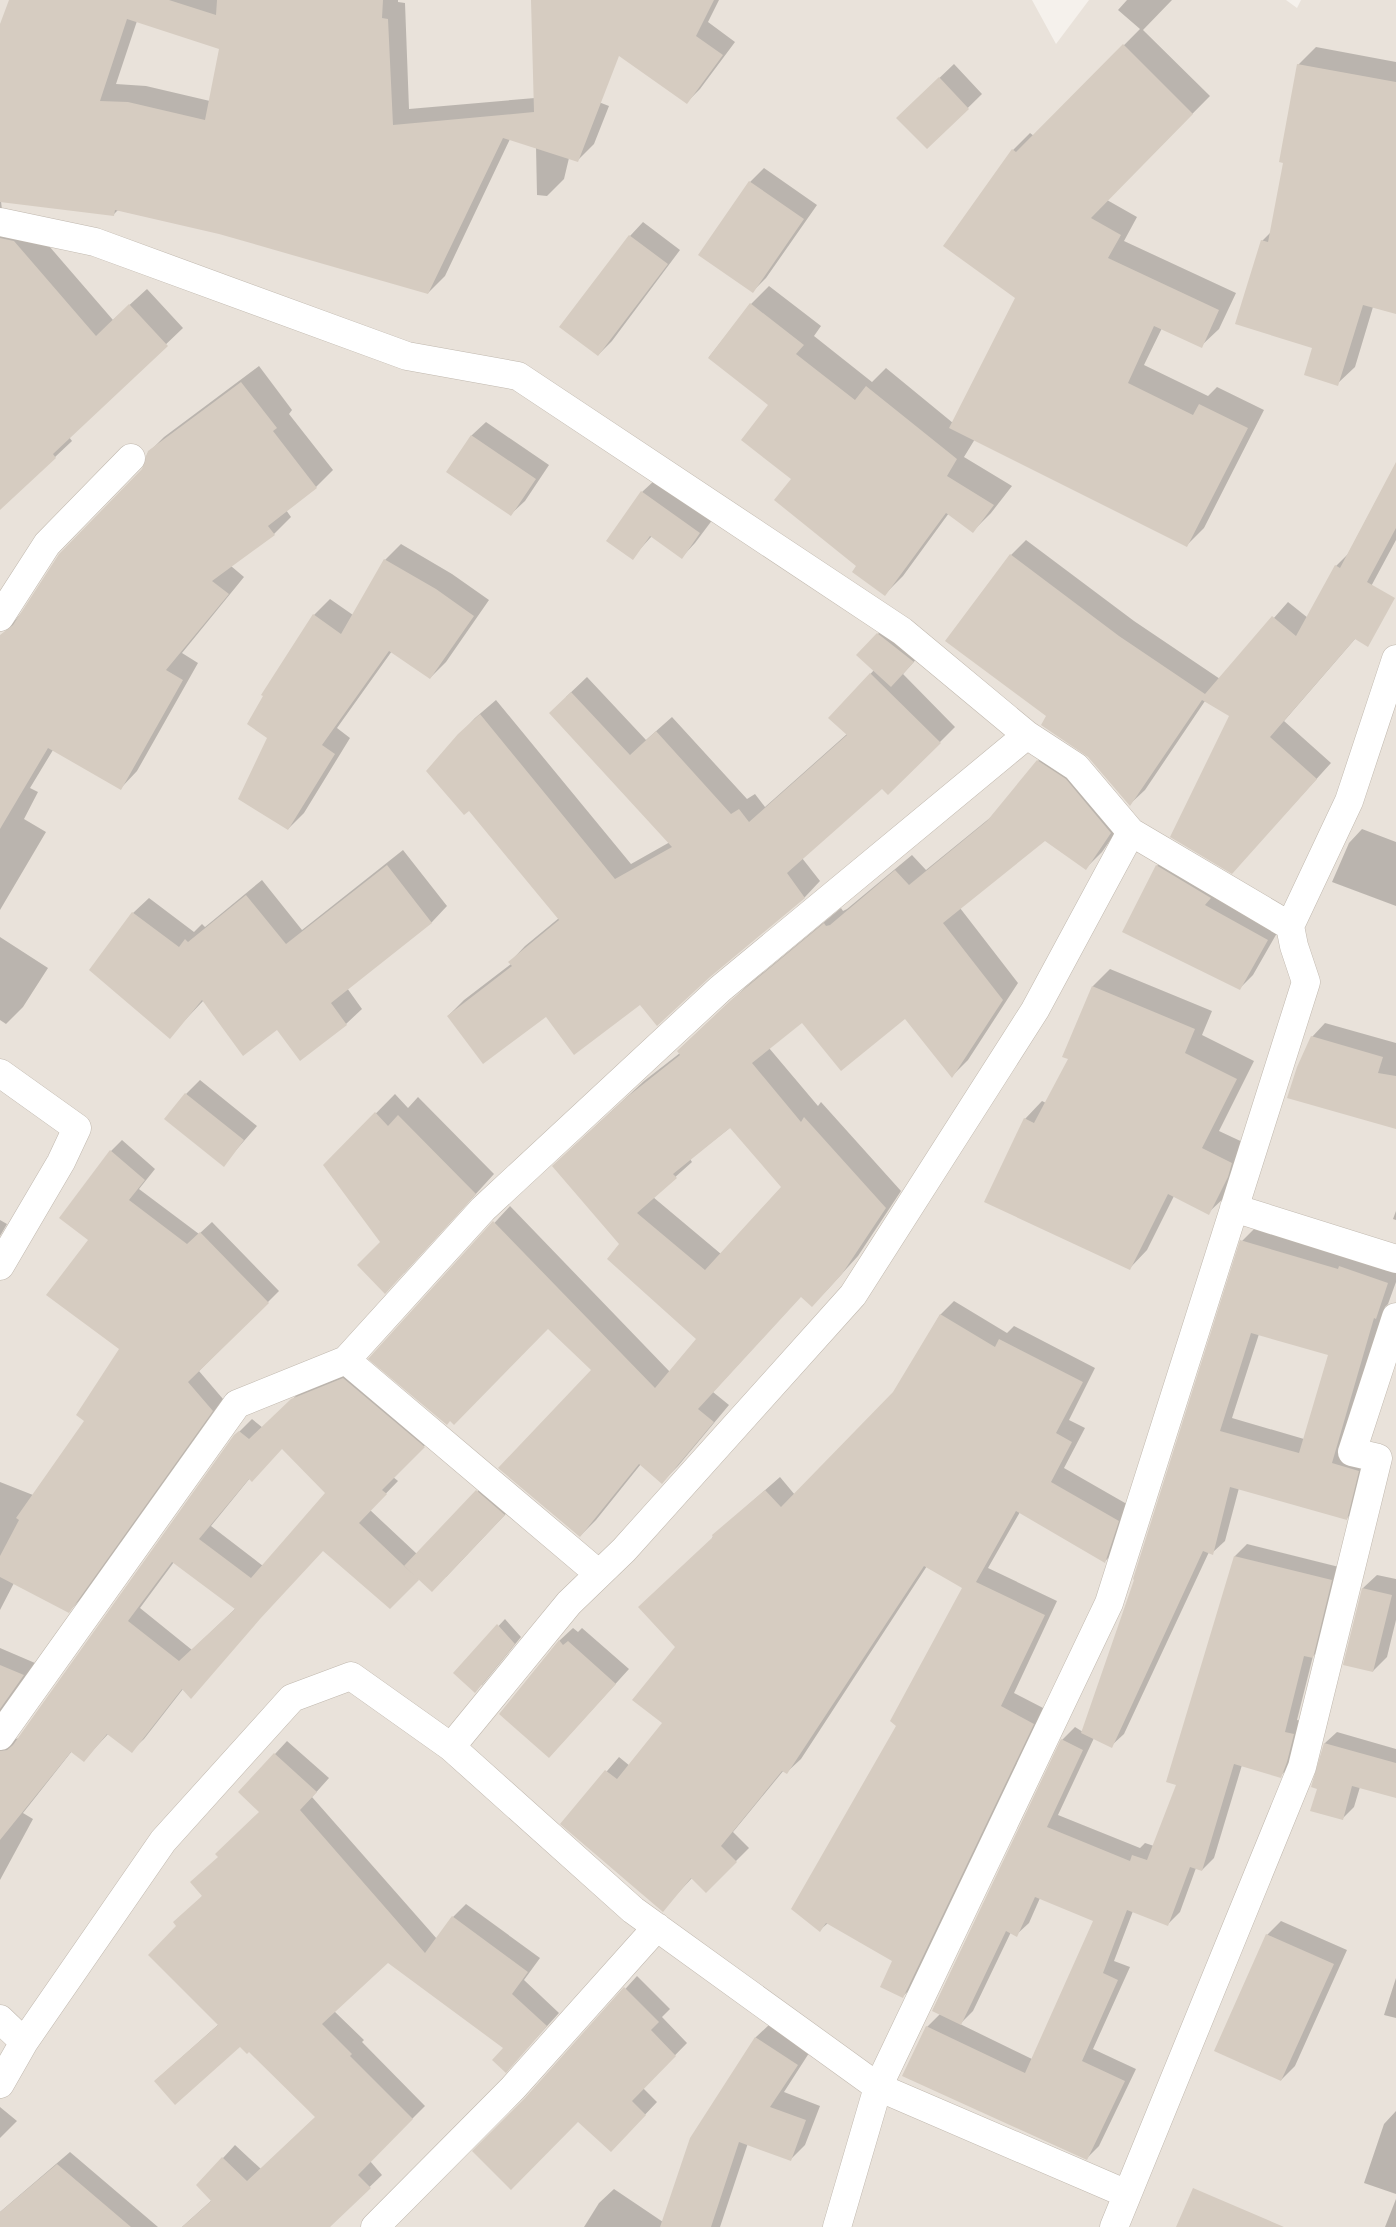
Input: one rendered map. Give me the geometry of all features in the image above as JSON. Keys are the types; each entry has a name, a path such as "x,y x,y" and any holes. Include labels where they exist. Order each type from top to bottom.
{"street":[{"path":"0,222 95,242 407,356 518,376 902,630 1026,735 1076,767 1131,832 1290,926"},
{"path":"0,617 47,544 132,458"},
{"path":"837,2227 878,2086 1109,1603 1306,982 1294,946 1290,926 1349,801 1396,659"},
{"path":"0,1736 237,1404 346,1360 483,1209 720,989 1026,735"},
{"path":"451,1747 569,1603 624,1550 852,1295 1035,1010 1131,832"},
{"path":"0,1073 76,1128 61,1162 0,1266"},
{"path":"1234,1208 1396,1259"},
{"path":"1114,2227 1302,1767 1378,1458 1352,1452 1396,1317"},
{"path":"346,1360 599,1574"},
{"path":"0,2084 24,2042 163,1842 292,1698 351,1676 451,1747 633,1910 878,2086 1127,2194"},
{"path":"375,2227 513,2088 657,1927"},
{"path":"0,2019 24,2042"}],"shaded area":[{"path":"0,0 1032,0 1056,44 1089,0 1286,0 1297,8 1301,0 1396,0 1396,2227 0,2227"}],"building":[{"path":"9,0 169,0 216,15 217,0 383,0 382,18 388,19 393,125 534,112 531,0 714,0 696,36 723,55 687,104 619,56 578,162 503,138 428,294 219,234 115,210 114,216 0,202 0,24","holes":["127,19 219,49 205,120 128,102 100,101"]},
{"path":"1123,44 1193,114 1091,218 1121,235 1108,258 1219,310 1202,348 1154,326 1128,383 1193,415 1199,404 1248,428 1187,547 949,428 1015,298 943,246 1012,149 1016,152"},
{"path":"1297,64 1396,82 1396,314 1363,305 1338,386 1304,375 1312,348 1235,324 1261,240 1268,242 1283,163 1279,162"},
{"path":"939,77 969,109 927,149 896,118"},
{"path":"749,181 804,219 753,293 698,255"},
{"path":"629,235 668,264 598,356 559,327"},
{"path":"0,238 14,241 96,336 129,304 168,346 53,454 56,458 0,510"},
{"path":"750,303 804,345 796,354 855,400 866,386 957,459 947,476 994,505 973,533 946,513 885,596 852,572 856,566 774,500 791,479 741,440 768,405 708,358"},
{"path":"241,382 277,428 273,431 317,488 268,526 275,535 212,581 229,594 166,670 183,680 121,790 48,748 0,829 0,635 13,625 59,554 142,469 148,451"},
{"path":"471,435 536,479 511,516 446,472"},
{"path":"1396,462 1396,528 1367,582 1395,598 1368,647 1355,639 1270,737 1317,779 1232,874 1170,837 1229,716 1202,700 1130,806 1088,757 1041,725 1046,716 945,641 1010,554 1119,636 1205,694 1272,616 1296,636 1335,565 1340,568"},
{"path":"641,491 700,533 682,559 650,536 633,560 606,541"},
{"path":"384,559 436,589 474,616 430,679 389,651 322,745 335,754 288,830 238,799 267,738 247,724 263,696 261,695 313,614 341,634"},
{"path":"877,633 914,662 891,687 856,655"},
{"path":"870,673 941,743 888,795 882,789 787,873 805,898 710,977 657,1026 640,1005 574,1055 546,1017 483,1064 447,1016 512,966 508,962 559,920 469,811 464,815 426,771 458,734 480,714 615,879 672,847 549,713 571,692 630,755 656,731 731,814 739,809 749,822 847,735 828,718"},
{"path":"1037,760 1066,779 1111,833 1086,870 1045,841 943,923 1003,1000 952,1078 905,1019 841,1071 802,1023 752,1063 801,1122 804,1117 886,1208 842,1274 812,1307 801,1297 698,1409 714,1422 662,1484 639,1464 580,1537 498,1468 591,1370 548,1329 454,1425 450,1421 447,1425 368,1359 493,1221 655,1388 696,1339 607,1259 619,1244 552,1166 627,1097 680,1055 677,1051 730,1001 824,923 826,926 830,925 895,870 909,885 987,821","holes":["730,1128 781,1187 705,1270 637,1213 677,1178 673,1174"]},
{"path":"387,865 432,923 331,1003 347,1025 300,1061 277,1030 243,1056 202,1000 170,1039 89,970 132,912 179,947 185,939 188,942 246,895 286,944"},
{"path":"1156,865 1211,898 1205,905 1268,940 1240,990 1122,932"},
{"path":"1092,986 1195,1029 1185,1053 1237,1079 1202,1148 1232,1163 1228,1177 1209,1215 1168,1194 1130,1270 984,1202 1024,1118 1034,1123 1068,1059 1062,1057"},
{"path":"1311,1036 1383,1057 1378,1073 1396,1076 1396,1129 1287,1098 1297,1067"},
{"path":"185,1093 244,1140 224,1167 164,1119"},
{"path":"375,1112 388,1126 398,1115 476,1194 385,1294 357,1265 380,1242 323,1165"},
{"path":"110,1150 145,1180 129,1200 187,1244 200,1232 269,1303 188,1382 213,1411 69,1613 0,1577 0,1556 19,1520 16,1518 84,1421 76,1415 119,1349 46,1295 88,1240 59,1218"},
{"path":"1240,1240 1338,1269 1339,1266 1388,1283 1376,1319 1374,1318 1332,1463 1359,1471 1347,1520 1230,1487 1213,1555 1203,1551 1112,1748 1081,1733 1133,1579","holes":["1251,1333 1328,1355 1299,1453 1220,1431"]},
{"path":"940,1314 995,1347 999,1339 1083,1382 1056,1433 1072,1442 1051,1482 1119,1521 1105,1563 1016,1511 976,1582 1045,1615 1001,1706 1034,1724 903,1998 880,1987 892,1961 826,1923 820,1932 791,1909 896,1726 890,1721 962,1588 924,1566 787,1774 782,1771 721,1846 737,1862 706,1893 691,1878 663,1912 560,1824 605,1770 617,1779 662,1723 632,1700 675,1647 638,1607 713,1537 712,1535 765,1490 781,1507 893,1392"},
{"path":"343,1378 425,1447 382,1490 387,1494 359,1523 419,1580 390,1609 323,1551 260,1619 191,1699 182,1689 132,1753 107,1734 84,1762 71,1752 0,1840 0,1751 7,1750 13,1745 234,1435 239,1431 249,1439 291,1399","holes":["282,1449 325,1493 251,1578 199,1539 249,1479 252,1482","172,1562 235,1609 179,1661 128,1621"]},
{"path":"476,1490 505,1515 432,1592 404,1566"},
{"path":"1234,1556 1332,1580 1313,1658 1304,1656 1285,1732 1294,1734 1281,1778 1234,1764 1202,1871 1190,1867 1168,1926 1127,1910 1103,1973 1118,1980 1082,2061 1125,2081 1087,2160 902,2076 926,2026 1025,2073 1093,1921 1035,1897 1017,1937 1006,1931 961,2025 932,2011 1061,1739 1083,1750 1047,1827 1130,1861 1132,1855 1147,1860 1176,1785 1166,1782"},
{"path":"1362,1588 1392,1595 1373,1672 1343,1665"},
{"path":"497,1624 515,1644 475,1693 453,1673"},
{"path":"559,1640 563,1645 568,1641 616,1684 549,1758 499,1714"},
{"path":"0,1665 24,1675 0,1709"},
{"path":"1324,1743 1396,1763 1396,1798 1352,1786 1343,1820 1310,1811 1317,1789 1311,1787"},
{"path":"274,1753 317,1792 300,1810 425,1953 452,1916 528,1972 512,1994 547,2026 506,2073 492,2060 503,2048 388,1963 322,2024 352,2054 350,2056 413,2119 358,2175 371,2188 330,2227 182,2227 211,2201 196,2185 222,2157 247,2181 315,2117 249,2052 247,2054 240,2047 175,2105 154,2081 218,2025 148,1955 176,1926 173,1922 202,1896 190,1882 218,1857 215,1854 259,1812 238,1792"},
{"path":"1266,1934 1334,1964 1281,2081 1214,2051"},
{"path":"624,1987 659,2022 651,2030 676,2056 632,2101 646,2115 611,2152 578,2122 511,2190 472,2151 525,2098"},
{"path":"755,2037 798,2065 770,2107 806,2120 791,2161 739,2142 711,2227 660,2227 690,2138"},
{"path":"57,2164 131,2227 0,2227 0,2212"},
{"path":"1193,2188 1284,2227 1176,2227"}]}
